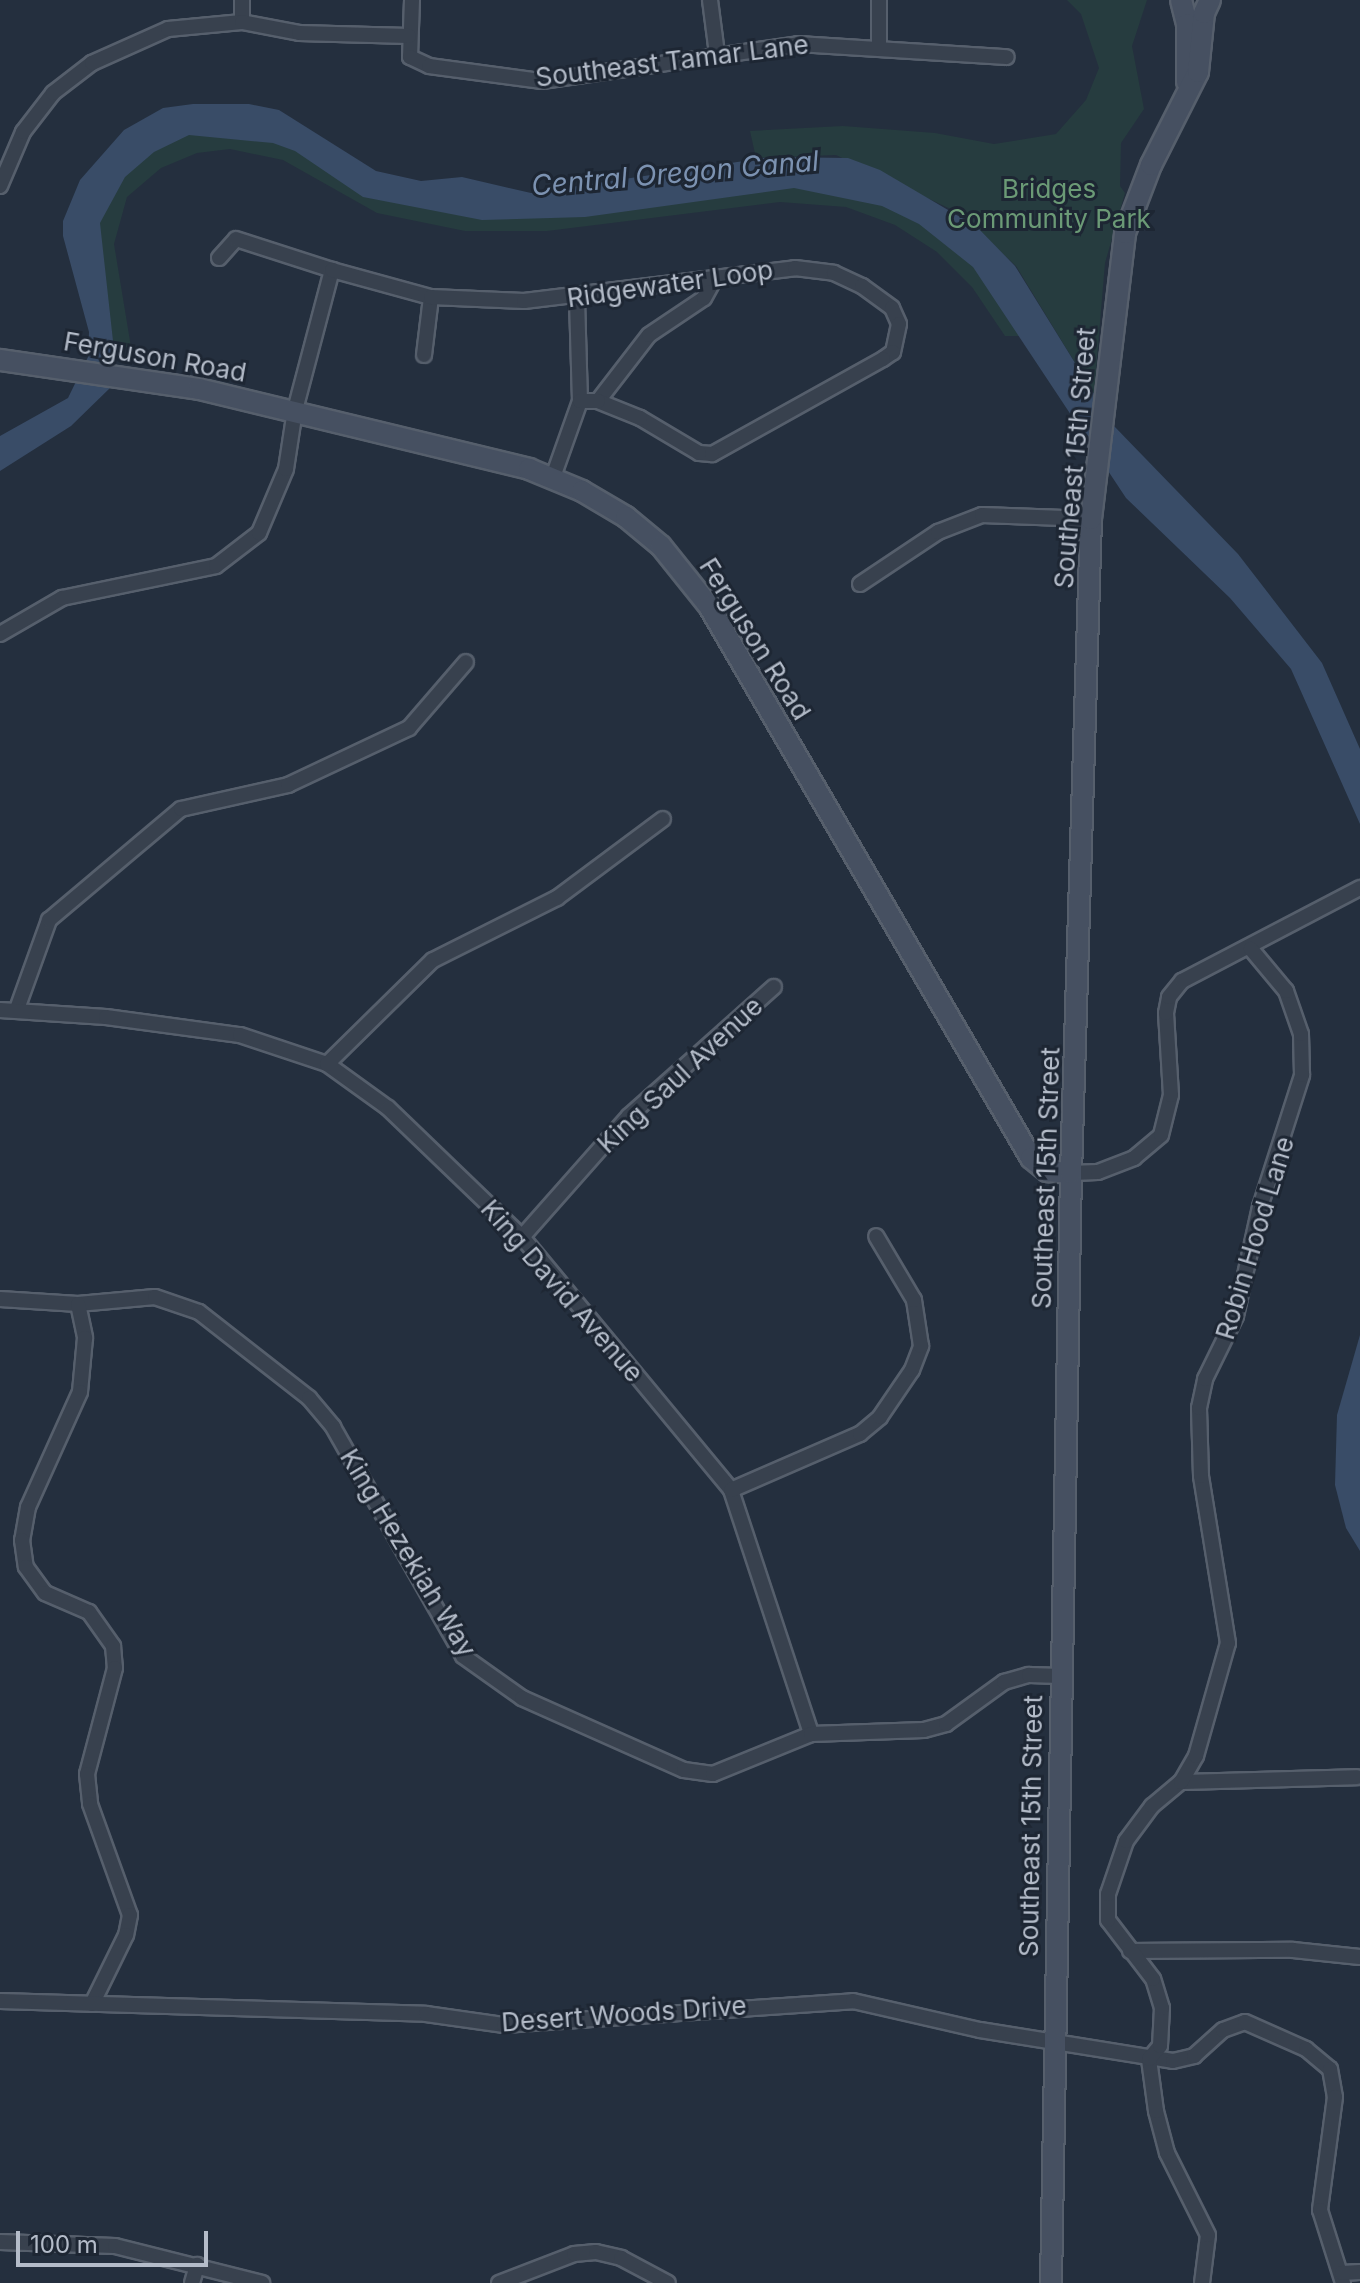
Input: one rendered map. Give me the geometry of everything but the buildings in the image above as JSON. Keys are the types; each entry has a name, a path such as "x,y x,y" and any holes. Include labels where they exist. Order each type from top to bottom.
{"main road":[{"name":"Southeast 15th Street","path":"1181,0 1187,24 1187,90"},
{"name":"Southeast 15th Street","path":"1051,2283 1052,2039 1071,1173 1091,519 1125,233 1187,90 1198,72 1204,13 1210,0"},
{"name":"Ferguson Road","path":"0,360 115,375 295,410 553,477 626,517 687,574 1031,1158 1047,1171 1071,1173"}],"street":[{"path":"242,0 242,22"},
{"path":"0,186 35,111 92,63 168,29 242,22 299,33 409,36 412,0"},
{"path":"710,0 717,54"},
{"path":"879,0 879,46"},
{"name":"Southeast Tamar Lane","path":"409,36 410,57 419,63 542,81 798,44 879,46 1007,57"},
{"name":"Ridgewater Loop","path":"219,258 236,239 431,297 577,297 763,269 834,273 892,308 898,338 883,359 712,454 699,453 640,418 598,401 580,401"},
{"path":"0,634 62,598 216,566 259,533 286,469 295,410 332,270"},
{"path":"598,401 649,335 704,298 715,278"},
{"path":"424,355 431,297"},
{"path":"553,477 580,401 576,391 577,297"},
{"path":"860,584 938,532 982,515 1091,519"},
{"path":"17,1009 49,920 181,809 288,785 409,728 466,662"},
{"path":"327,1064 433,960 557,898 663,819"},
{"path":"1071,1173 1098,1172 1134,1158 1161,1135 1171,1095 1165,1028 1169,997 1182,981 1251,949 1360,888"},
{"name":"Robin Hood Lane","path":"1149,2059 1160,2046 1162,2008 1153,1979 1108,1920 1113,1871 1126,1841 1152,1806 1181,1782 1196,1756 1228,1643 1201,1476 1199,1408 1205,1379 1236,1316 1260,1207 1302,1075 1301,1034 1286,991 1251,949"},
{"name":"King Saul Avenue","path":"522,1237 629,1116 774,987"},
{"name":"King David Avenue","path":"0,1010 17,1009 240,1035 327,1064 388,1108 522,1237 731,1490 811,1734"},
{"path":"731,1490 860,1434 880,1417 912,1370 921,1346 914,1300 876,1236"},
{"name":"King Hezekiah Way","path":"0,1299 78,1304 155,1297 180,1301 309,1398 333,1427 463,1656 488,1678 700,1774 713,1774 811,1734 924,1730 946,1724 1004,1682 1029,1675 1061,1676"},
{"path":"78,1304 85,1338 80,1392 28,1507 22,1540 26,1567 45,1593 89,1612 113,1646 115,1668 87,1774 90,1804 130,1915 126,1935 92,2004"},
{"path":"1181,1782 1357,1777"},
{"path":"1130,1951 1293,1950 1360,1957"},
{"name":"Desert Woods Drive","path":"0,2001 426,2014 504,2025 853,2001 980,2030 1052,2039 1149,2059 1194,2056 1223,2030 1245,2022 1321,2058 1330,2069 1335,2097 1320,2210 1342,2278"},
{"path":"1149,2059 1167,2153 1208,2235 1202,2283"},
{"path":"0,2242 115,2246 262,2283"},
{"path":"499,2283 574,2254 596,2252 621,2258 668,2283"},
{"path":"192,2283 197,2265"},
{"path":"1342,2278 1360,2272"}],"green space":[{"name":"Bridges Community Park","path":"1067,0 1147,0 1132,46 1144,109 1121,143 1120,186 1125,193 1105,263 1094,394 1016,266 959,213 836,155 756,158 750,131 843,126 935,133 994,144 1056,134 1086,100 1099,68 1081,14"},
{"path":"210,120 356,171 463,201 775,173 920,205 1040,336 1005,336 972,287 937,252 895,225 846,207 780,202 547,231 465,231 377,213 283,160 230,149 197,153 161,168 127,197 114,244 131,347 101,348 86,255 108,173"}],"water":[{"name":"Central Oregon Canal","path":"193,104 249,104 279,110 376,171 421,181 462,177 531,193 771,157 848,158 880,170 977,227 1015,266 1114,426 1238,554 1322,663 1360,749 1360,824 1291,669 1230,598 1126,498 973,267 919,224 882,206 794,188 585,217 482,220 363,197 295,151 273,143 189,135 154,152 125,177 100,223 115,359 110,388 71,426 0,471 0,436 68,398 88,357 89,332 63,236 63,221 80,180 124,130 163,108"},
{"path":"1360,1335 1360,1551 1346,1528 1335,1485 1337,1415"}]}
